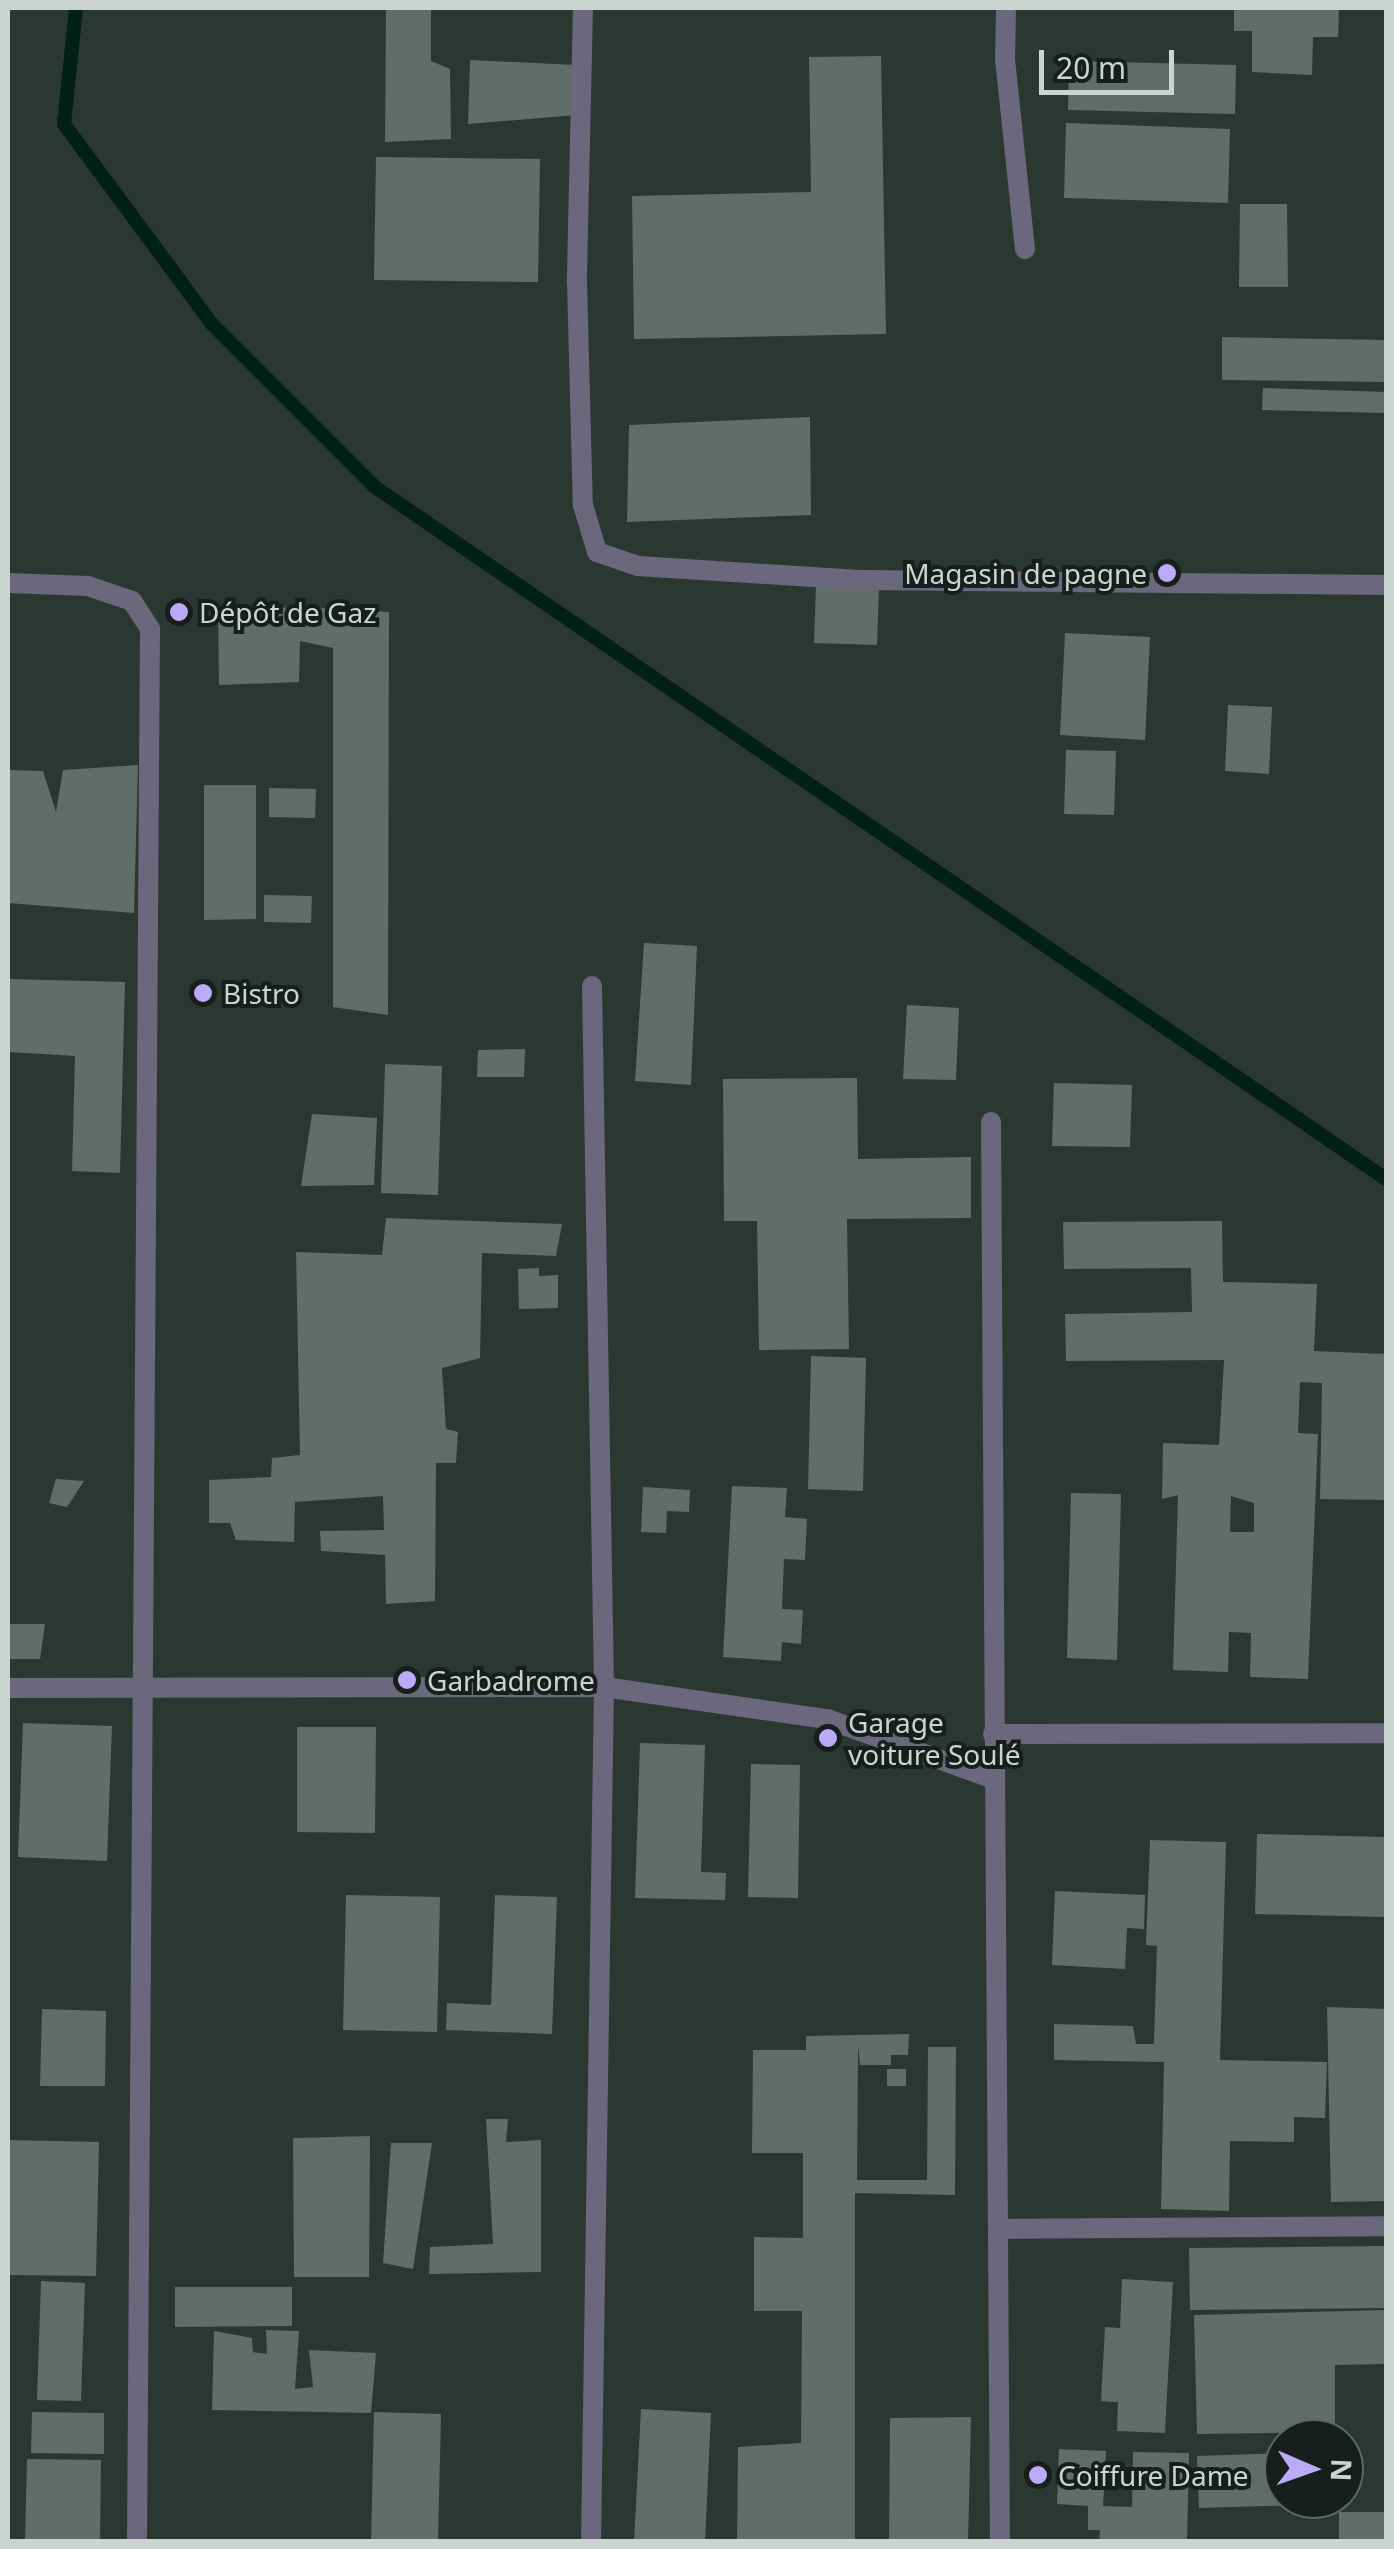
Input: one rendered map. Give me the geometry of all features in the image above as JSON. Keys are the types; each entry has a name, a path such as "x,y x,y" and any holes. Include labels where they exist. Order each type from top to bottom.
{"street":[{"path":"583,8 577,282 583,505 597,552 638,566 860,580 1386,585"},
{"path":"1006,8 1004,59 1025,249"},
{"path":"8,584 88,586 132,601 150,629 138,2542"},
{"path":"592,986 604,1687 592,2542"},
{"path":"991,1122 1000,2542"},
{"path":"8,1688 604,1687 827,1719 994,1779"},
{"path":"994,1734 1386,1733"},
{"path":"998,2229 1386,2226"}],"building":[{"path":"386,8 431,8 431,61 450,69 451,139 385,142"},
{"path":"1234,8 1339,8 1338,37 1313,37 1312,75 1252,72 1252,31 1234,31"},
{"path":"881,56 886,334 634,339 632,196 811,192 809,57"},
{"path":"470,60 576,65 576,115 468,124"},
{"path":"1069,61 1236,65 1235,114 1068,110"},
{"path":"1066,123 1230,129 1228,203 1064,198"},
{"path":"376,157 540,159 538,282 374,280"},
{"path":"1240,204 1287,204 1288,287 1239,287"},
{"path":"1222,337 1386,340 1386,382 1222,380"},
{"path":"1263,388 1386,392 1385,413 1262,410"},
{"path":"810,417 811,515 627,522 629,425"},
{"path":"816,585 879,587 877,645 814,643"},
{"path":"300,607 389,612 388,1015 333,1007 333,648 300,641 299,682 219,685 218,610"},
{"path":"1065,633 1150,637 1145,740 1060,735"},
{"path":"1228,705 1272,707 1269,774 1225,771"},
{"path":"1066,750 1116,751 1114,815 1064,814"},
{"path":"138,765 134,913 8,903 8,770 43,771 56,812 63,770"},
{"path":"204,785 256,785 256,919 204,920"},
{"path":"269,788 316,789 315,818 269,817"},
{"path":"264,895 312,896 311,923 264,922"},
{"path":"644,943 697,946 691,1085 635,1081"},
{"path":"8,979 125,982 120,1173 72,1171 75,1056 8,1052"},
{"path":"907,1005 959,1008 956,1080 903,1079"},
{"path":"525,1049 524,1077 477,1077 478,1050"},
{"path":"385,1064 442,1066 438,1195 381,1193"},
{"path":"857,1078 858,1159 971,1157 971,1218 847,1219 849,1349 759,1350 757,1221 724,1221 723,1079"},
{"path":"1054,1083 1132,1085 1130,1147 1052,1146"},
{"path":"312,1114 377,1118 374,1185 301,1186"},
{"path":"386,1218 562,1224 556,1256 482,1253 480,1358 442,1368 446,1429 458,1432 456,1463 436,1463 435,1601 386,1604 385,1555 321,1551 320,1531 384,1530 383,1496 295,1502 294,1542 236,1540 230,1523 209,1523 209,1480 271,1477 272,1458 300,1455 296,1252 382,1255"},
{"path":"1222,1221 1223,1282 1317,1284 1314,1351 1386,1354 1386,1500 1320,1499 1322,1383 1300,1382 1298,1433 1318,1434 1308,1679 1250,1677 1251,1633 1229,1632 1228,1672 1173,1670 1178,1495 1162,1499 1163,1443 1219,1445 1224,1360 1066,1361 1065,1314 1192,1312 1191,1268 1064,1269 1063,1222","holes":["1231,1496 1254,1503 1254,1532 1230,1532"]},
{"path":"539,1268 539,1276 558,1275 558,1308 519,1309 518,1269"},
{"path":"811,1356 866,1358 863,1491 808,1489"},
{"path":"56,1479 84,1481 67,1507 49,1503"},
{"path":"732,1486 787,1488 785,1517 807,1519 805,1560 784,1559 782,1609 803,1610 801,1644 782,1642 781,1661 723,1657"},
{"path":"643,1487 690,1490 689,1512 667,1511 666,1533 641,1532"},
{"path":"1071,1493 1121,1494 1117,1660 1067,1658"},
{"path":"8,1624 45,1624 40,1659 8,1659"},
{"path":"23,1723 112,1726 107,1861 18,1857"},
{"path":"297,1727 376,1727 375,1833 297,1832"},
{"path":"640,1743 705,1745 701,1872 726,1873 725,1900 635,1898"},
{"path":"751,1764 800,1765 798,1898 748,1897"},
{"path":"1257,1834 1386,1837 1386,1917 1255,1914"},
{"path":"1150,1840 1226,1842 1220,2060 1327,2062 1325,2118 1294,2117 1294,2142 1230,2141 1229,2211 1161,2209 1164,2062 1054,2060 1054,2024 1133,2026 1136,2044 1154,2044 1157,1946 1146,1945"},
{"path":"1055,1891 1145,1895 1144,1929 1127,1928 1125,1969 1052,1965"},
{"path":"346,1895 440,1897 437,2032 343,2030"},
{"path":"495,1895 557,1897 552,2034 446,2030 447,2003 491,2005"},
{"path":"1327,2007 1386,2009 1386,2201 1331,2202"},
{"path":"42,2009 106,2011 105,2086 40,2086"},
{"path":"909,2034 908,2055 891,2055 891,2065 860,2065 858,2045 857,2180 927,2180 928,2047 956,2047 955,2195 855,2193 855,2542 737,2542 738,2447 801,2443 802,2311 754,2311 754,2237 803,2238 803,2153 752,2153 753,2050 806,2050 806,2036"},
{"path":"887,2069 906,2069 906,2086 887,2086"},
{"path":"486,2119 508,2119 506,2142 541,2140 541,2272 429,2274 430,2247 493,2244"},
{"path":"370,2136 369,2277 294,2277 293,2138"},
{"path":"8,2140 99,2142 96,2276 8,2275"},
{"path":"391,2143 432,2143 413,2269 383,2263"},
{"path":"1386,2246 1386,2308 1190,2310 1189,2248"},
{"path":"1122,2279 1173,2282 1165,2433 1117,2431 1118,2402 1101,2401 1105,2327 1120,2328"},
{"path":"41,2281 85,2283 81,2401 37,2400"},
{"path":"175,2287 292,2287 292,2326 175,2327"},
{"path":"1386,2310 1386,2364 1335,2365 1335,2419 1264,2419 1264,2433 1197,2434 1194,2315"},
{"path":"266,2330 299,2331 295,2389 313,2387 309,2350 376,2353 371,2413 212,2410 214,2331 252,2338 253,2352 267,2354"},
{"path":"641,2409 711,2413 705,2542 634,2542"},
{"path":"32,2412 104,2413 104,2454 31,2453"},
{"path":"374,2412 441,2414 438,2542 371,2542"},
{"path":"971,2417 968,2542 889,2542 890,2418"},
{"path":"1059,2449 1106,2451 1103,2506 1132,2507 1133,2452 1189,2453 1187,2542 1099,2542 1100,2530 1088,2530 1088,2506 1057,2504"},
{"path":"1264,2454 1264,2506 1199,2508 1197,2456"},
{"path":"27,2459 101,2460 100,2542 25,2542"},
{"path":"1364,2512 1386,2512 1386,2542 1339,2542 1339,2519 1364,2519"}],"waterway":[{"path":"76,8 64,124 211,323 375,487 1386,1179"}],"place":[{"name":"Magasin de pagne","path":"1167,573"},
{"name":"Dépôt de Gaz","path":"179,612"},
{"name":"Bistro","path":"203,993"},
{"name":"Garbadrome","path":"407,1680"},
{"name":"Garage voiture Soulé","path":"828,1738"},
{"name":"Coiffure Dame","path":"1038,2475"}]}
